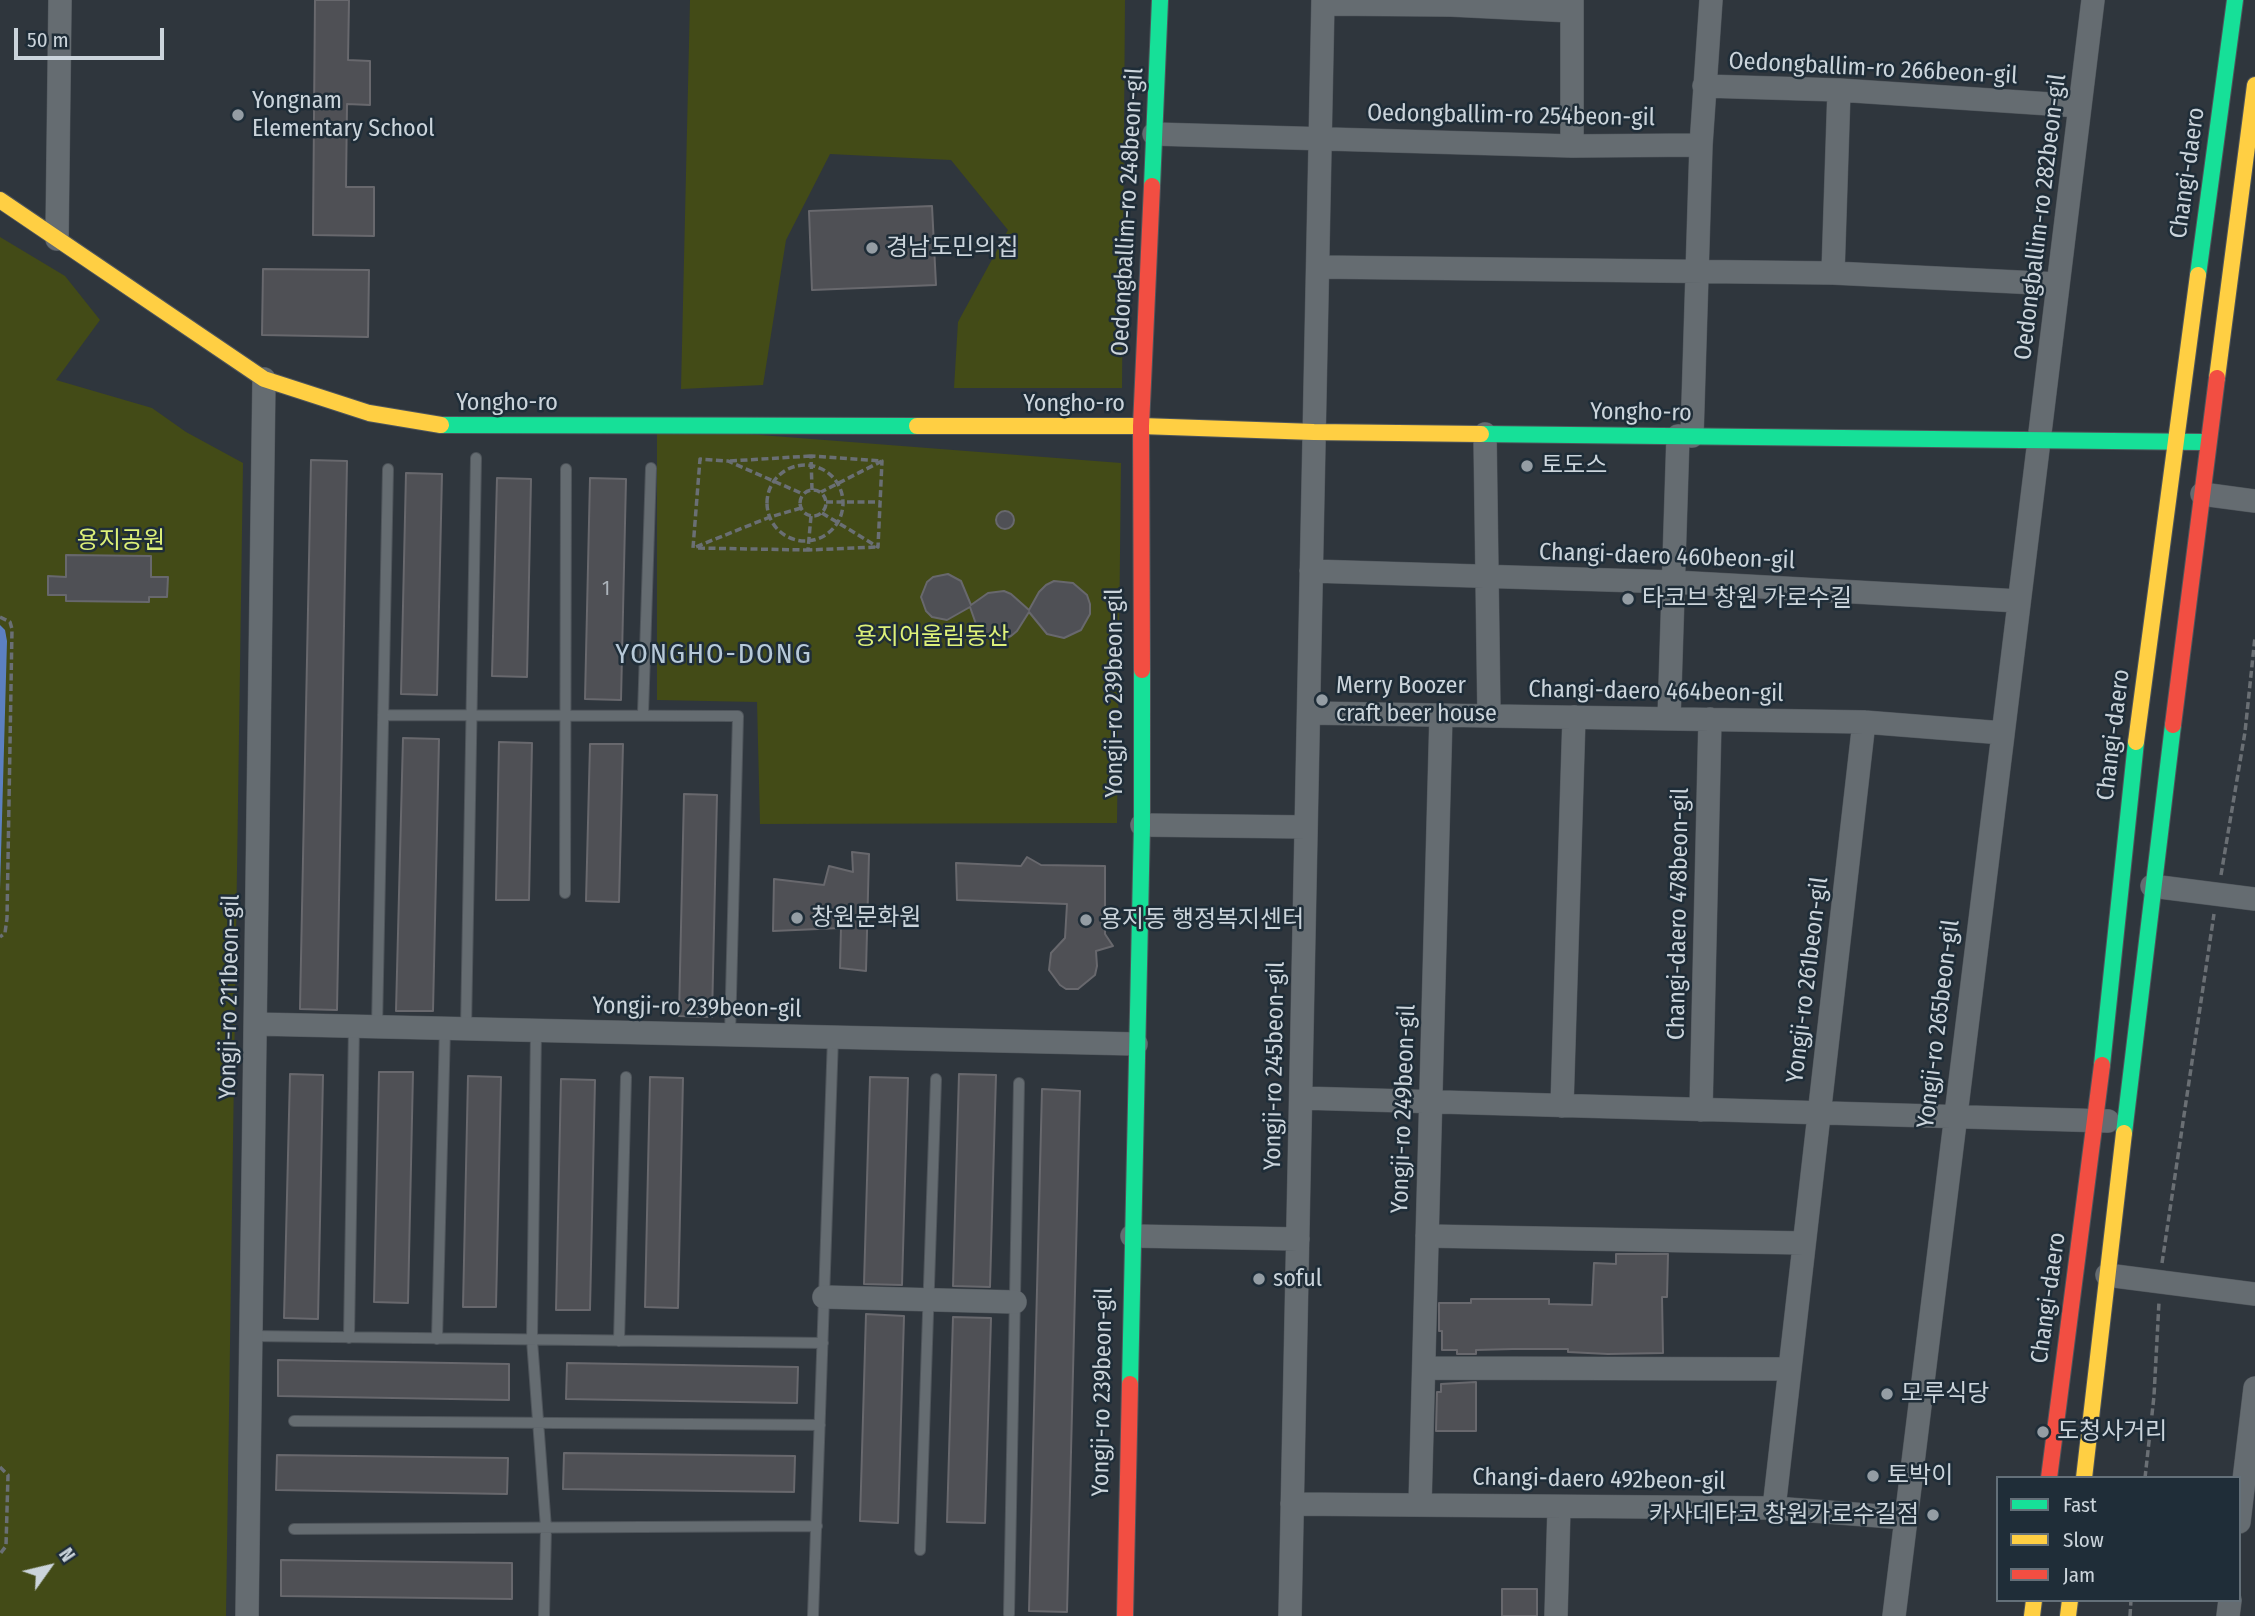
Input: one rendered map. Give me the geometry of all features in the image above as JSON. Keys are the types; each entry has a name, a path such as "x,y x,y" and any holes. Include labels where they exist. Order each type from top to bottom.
{"street":[{"path":"57,239 60,0"},
{"name":"Oedongballim-ro 248beon-gil","path":"1141,426 1160,0"},
{"name":"Oedongballim-ro 266beon-gil","path":"1670,719 1674,582 1698,272 1701,145 1710,0"},
{"name":"Oedongballim-ro 282beon-gil","path":"2041,440 2093,0"},
{"name":"Changi-daero","path":"2049,1476 2107,1028 2136,738 2235,0"},
{"path":"1314,432 1323,2 1572,6 1572,146"},
{"name":"Oedongballim-ro 266beon-gil","path":"1704,86 1839,90 2080,106"},
{"path":"2084,1476 2152,886 2255,87"},
{"path":"1833,273 1839,90"},
{"name":"Oedongballim-ro 254beon-gil","path":"1154,134 1572,146 1701,145"},
{"name":"Yongho-ro","path":"0,200 264,379 369,413 437,425 1141,426 1314,432 2209,442"},
{"path":"1318,267 1833,273 2059,285"},
{"name":"Yongji-ro 211beon-gil","path":"247,1616 264,379"},
{"name":"Yongji-ro 239beon-gil","path":"1125,1616 1142,825 1141,426"},
{"name":"Yongji-ro 245beon-gil","path":"1290,1616 1314,432"},
{"path":"1485,434 1489,716"},
{"name":"Yongji-ro 265beon-gil","path":"1894,1616 1954,1115 2041,440"},
{"path":"2202,494 2255,501"},
{"name":"Changi-daero 460beon-gil","path":"1311,571 1674,582 2019,601"},
{"name":"Changi-daero 464beon-gil","path":"1308,713 1864,722 2003,733"},
{"name":"Yongji-ro 249beon-gil","path":"1420,1505 1441,715"},
{"path":"1562,1106 1574,717"},
{"name":"Changi-daero 478beon-gil","path":"1701,1110 1710,719"},
{"name":"Yongji-ro 261beon-gil","path":"1774,1508 1864,722"},
{"path":"1142,825 1306,828"},
{"path":"2152,886 2255,899"},
{"name":"Yongji-ro 239beon-gil","path":"256,1024 1136,1044"},
{"path":"1301,1098 2125,1122"},
{"path":"1132,1236 1297,1240"},
{"path":"1427,1236 1804,1243"},
{"path":"2107,1275 2255,1294"},
{"path":"824,1297 1015,1302"},
{"path":"1424,1368 1790,1369"},
{"path":"2241,1505 2255,1388"},
{"name":"Changi-daero 492beon-gil","path":"1292,1504 1774,1508 1906,1518"},
{"path":"1556,1616 1559,1507"}],"lane":[{"path":"437,1339 472,717 476,458"},
{"path":"643,714 651,468"},
{"path":"349,1338 383,715 388,469"},
{"path":"565,893 566,469"},
{"path":"383,715 738,716 730,1035"},
{"path":"536,1030 532,1340 545,1528 544,1616"},
{"path":"813,1616 833,1037"},
{"path":"618,1341 626,1077"},
{"path":"920,1550 936,1079"},
{"path":"1009,1614 1020,1083"},
{"path":"252,1336 823,1343"},
{"path":"294,1421 820,1425"},
{"path":"294,1529 817,1526"}],"path":[{"path":"811,456 812,490"},
{"path":"693,548 700,459 729,461 811,456 882,461"},
{"path":"729,461 803,494"},
{"path":"811,516 801,508 803,494 812,490 821,492 882,461"},
{"path":"878,547 882,461"},
{"path":"813,466 831,475 838,484 843,502 837,523 821,538 798,540 786,536 770,517 767,505 769,492 774,481 791,468 813,466"},
{"path":"821,492 827,502"},
{"path":"827,502 880,502"},
{"path":"822,513 827,502"},
{"path":"693,548 770,517 801,508"},
{"path":"811,516 822,513 878,547"},
{"path":"808,550 811,516"},
{"path":"693,548 808,550 878,547"},
{"path":"0,617 10,622 12,629 7,918 5,933 0,937"},
{"path":"2145,1476 2154,1396 2160,1282 2217,894 2245,732 2255,638"},
{"path":"0,1467 8,1475 6,1546 0,1554"}],"green space":[{"path":"690,0 1125,0 1122,388 954,388 958,322 1008,230 951,160 830,154 786,240 763,385 681,389"},
{"name":"용지공원","path":"0,237 65,276 100,320 56,380 152,408 186,432 243,463 226,1616 0,1616"},
{"name":"용지어울림동산","path":"657,427 1121,463 1117,823 760,824 757,702 657,700"}],"water":[{"path":"0,625 5,630 7,641 0,890"}],"building":[{"path":"315,0 349,0 348,60 370,61 370,105 347,104 346,187 374,187 374,236 313,235"},
{"name":"경남도민의집","path":"932,206 936,285 812,290 809,211"},
{"path":"263,269 369,270 368,337 262,335"},
{"path":"311,460 347,461 337,1010 300,1009"},
{"path":"406,473 442,474 437,695 401,694"},
{"path":"497,478 531,479 527,677 492,676"},
{"path":"590,478 626,479 621,700 585,699"},
{"path":"1001,511 1009,511 1014,520 1012,527 1001,529 996,524 996,516"},
{"path":"66,555 151,556 151,577 168,577 167,597 149,597 149,602 66,601 66,595 48,595 48,576 66,577"},
{"path":"948,574 961,581 971,605 988,593 1004,591 1029,610 1046,585 1054,581 1073,583 1087,595 1090,614 1081,630 1064,638 1047,634 1029,612 1011,636 1004,639 988,638 977,627 970,607 947,620 932,617 926,611 921,597 927,582 933,577"},
{"path":"403,738 439,739 433,1011 396,1011"},
{"path":"499,742 532,743 529,900 496,900"},
{"path":"590,744 623,744 619,902 586,901"},
{"path":"684,794 717,795 712,1017 679,1016"},
{"name":"창원문화원","path":"852,852 869,854 866,971 840,968 841,928 773,931 774,879 824,885 829,866 853,872"},
{"name":"용지동 행정복지센터","path":"1027,857 1041,865 1105,866 1105,934 1113,946 1096,951 1095,975 1078,989 1066,989 1049,970 1051,953 1065,938 1067,904 957,900 956,863 1021,866"},
{"path":"379,1072 413,1072 408,1303 374,1302"},
{"path":"290,1074 323,1075 318,1319 284,1318"},
{"path":"959,1074 996,1075 990,1287 953,1286"},
{"path":"468,1076 501,1077 496,1307 463,1307"},
{"path":"650,1077 683,1078 678,1308 645,1307"},
{"path":"870,1077 908,1078 902,1285 864,1284"},
{"path":"561,1079 595,1080 590,1310 556,1310"},
{"path":"1042,1089 1080,1091 1067,1612 1029,1611"},
{"path":"1616,1254 1668,1254 1667,1297 1662,1297 1663,1353 1608,1354 1568,1352 1568,1349 1513,1349 1476,1350 1476,1354 1457,1354 1457,1350 1442,1350 1439,1303 1471,1303 1471,1299 1549,1299 1549,1304 1592,1305 1594,1263 1616,1264"},
{"path":"866,1314 904,1316 898,1523 860,1521"},
{"path":"953,1317 991,1318 985,1523 947,1522"},
{"path":"278,1360 509,1364 509,1400 278,1396"},
{"path":"567,1363 798,1367 797,1403 566,1399"},
{"path":"1476,1382 1476,1431 1436,1431 1437,1392 1441,1392 1441,1384"},
{"path":"564,1453 795,1456 794,1492 563,1489"},
{"path":"277,1455 508,1458 507,1494 276,1490"},
{"path":"281,1560 512,1563 512,1599 281,1596"},
{"path":"1502,1589 1537,1589 1537,1616 1502,1616"}],"traffic: fast":[{"path":"1152,186 1160,0"},
{"path":"2198,275 2235,0"},
{"path":"441,425 917,426"},
{"path":"1481,434 2202,442"},
{"path":"1130,1384 1142,825 1142,670"},
{"path":"2124,1133 2173,725"},
{"path":"2102,1065 2136,742"}],"traffic: slow":[{"path":"2217,378 2255,85"},
{"path":"0,200 264,379 369,413 441,425"},
{"path":"2136,742 2198,275"},
{"path":"917,426 1141,426 1481,434"},
{"path":"2084,1476 2124,1133"},
{"path":"2032,1616 2034,1602"},
{"path":"2068,1616 2070,1602"}],"traffic: jam":[{"path":"1142,670 1141,426 1152,186"},
{"path":"2173,725 2217,378"},
{"path":"2049,1476 2102,1065"},
{"path":"1125,1616 1130,1384"}],"place":[{"name":"Yongnam Elementary School","path":"238,115"},
{"name":"경남도민의집","path":"872,248"},
{"name":"토도스","path":"1527,466"},
{"name":"타코브 창원 가로수길","path":"1628,599"},
{"name":"Merry Boozer craft beer house","path":"1322,700"},
{"name":"창원문화원","path":"797,918"},
{"name":"용지동 행정복지센터","path":"1086,920"},
{"name":"soful","path":"1259,1279"},
{"name":"모루식당","path":"1887,1394"},
{"name":"도청사거리","path":"2043,1432"},
{"name":"토박이","path":"1873,1476"},
{"name":"카사데타코 창원가로수길점","path":"1933,1515"}],"district":[{"name":"YONGHO-DONG","path":"714,655"}]}
